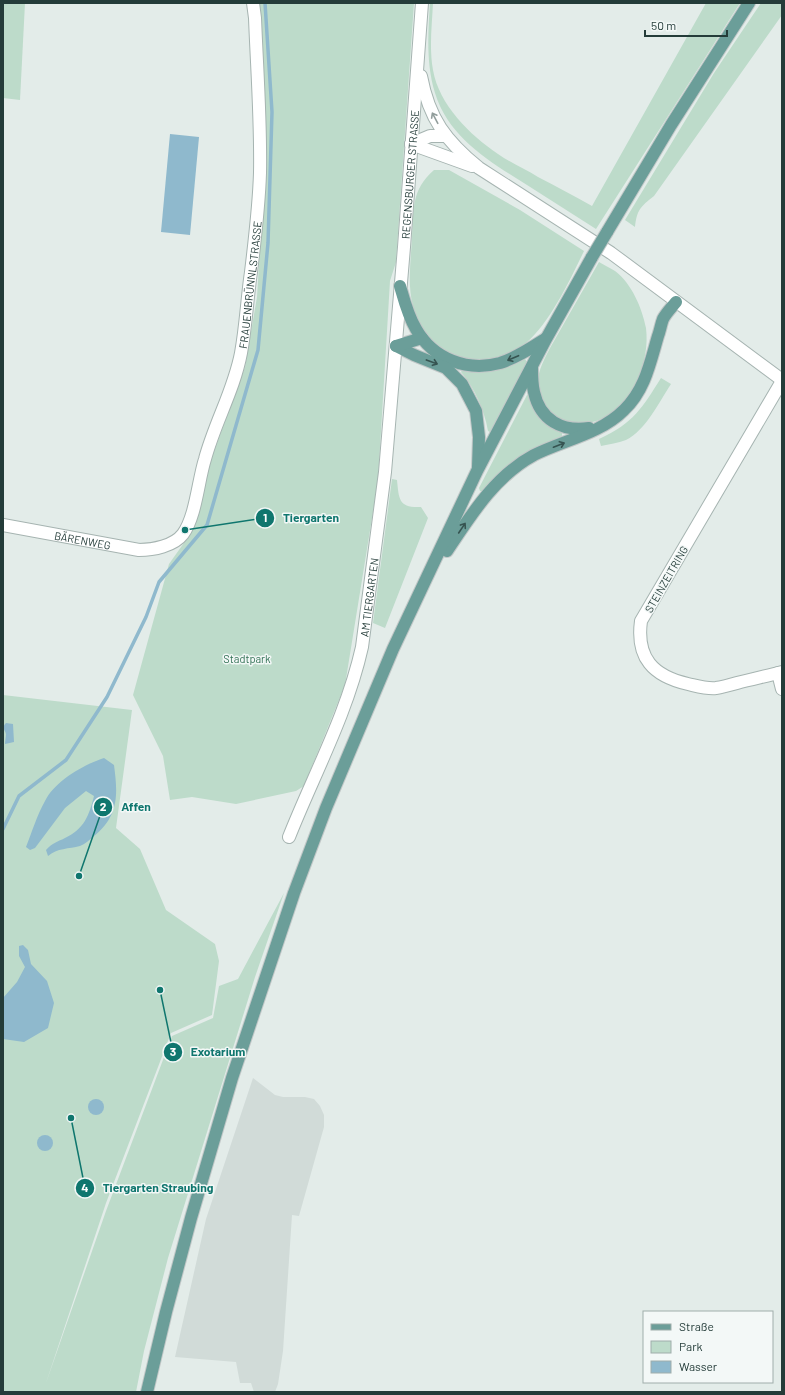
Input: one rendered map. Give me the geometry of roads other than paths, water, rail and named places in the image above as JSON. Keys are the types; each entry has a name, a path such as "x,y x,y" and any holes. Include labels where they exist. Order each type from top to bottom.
{"main road":[{"path":"147,1392 166,1312 209,1155 240,1056 294,893 326,808 393,649 477,471 546,338 671,125 749,3"},
{"path":"400,286 406,305 422,338 439,353 459,364 484,366 500,363 518,356 546,338"},
{"path":"425,583 476,508 505,476 519,464 534,455 572,440 613,419 634,399 641,388 646,375 663,319 676,302"},
{"path":"396,346 422,338"},
{"path":"396,346 446,368 462,384 476,411 479,426 477,471"},
{"path":"532,367 534,390 538,404 549,419 563,427 573,429 600,426"}],"street":[{"name":"FRAUENBRÜNNLSTRASSE","path":"163,546 182,535 191,517 204,459 235,382 241,353 252,264 260,174 255,18 253,3"},
{"name":"REGENSBURGER STRASSE","path":"396,346 422,3"},
{"path":"418,61 426,100 434,118 446,136 460,152 479,168"},
{"path":"411,144 424,137 446,136"},
{"path":"411,144 479,168"},
{"name":"STEINZEITRING","path":"479,168 611,253 782,380 641,621 639,635 642,651 650,664 662,675 680,682 701,687 716,688 780,673 782,689"},
{"name":"AM TIERGARTEN","path":"289,837 327,752 358,666 362,648 385,472 396,346"},
{"name":"BÄRENWEG","path":"3,525 139,550 152,550 163,546"}],"water":[{"path":"170,134 199,137 190,235 161,232"},
{"path":"6,723 13,724 14,742 5,744 6,734 4,727"},
{"path":"104,758 114,765 116,795 112,813 102,829 82,845 59,850 48,856 46,850 48,848 77,830 88,816 94,796 86,791 65,808 35,848 30,850 26,847 42,806 55,787 79,769"},
{"path":"23,945 28,950 31,964 47,981 54,1003 48,1028 24,1042 3,1039 3,998 17,982 25,967 19,956 19,946"},
{"path":"96,1099 103,1104 104,1107 99,1114 96,1115 89,1110 88,1107 93,1100"},
{"path":"45,1135 51,1137 53,1143 51,1149 45,1151 39,1149 37,1143 39,1137"}],"waterway":[{"path":"3,829 19,796 66,760 107,697 146,617 159,582 207,525 258,350 268,243 272,112 265,3"}],"place":[{"name":"Tiergarten","path":"185,530"},
{"name":"Affen","path":"79,876"},
{"name":"Exotarium","path":"160,990"},
{"name":"Tiergarten Straubing","path":"71,1118"}],"park label":[{"name":"Stadtpark","path":"247,658"}]}
